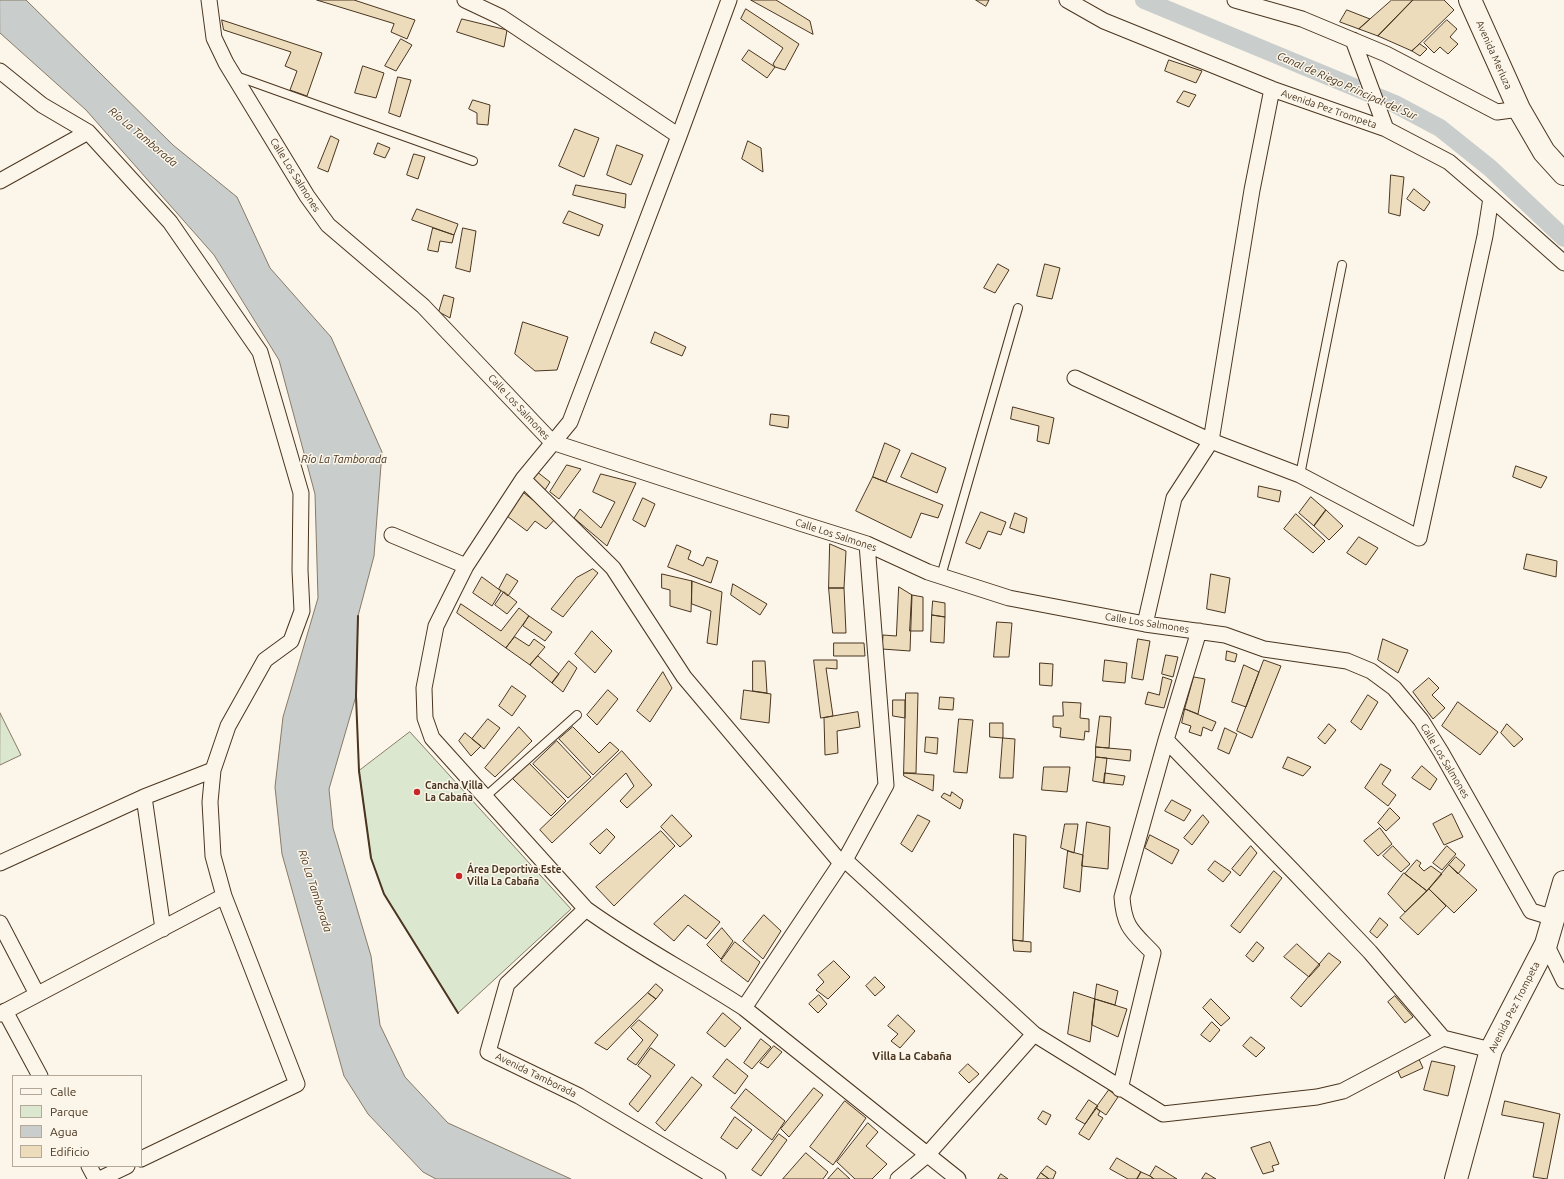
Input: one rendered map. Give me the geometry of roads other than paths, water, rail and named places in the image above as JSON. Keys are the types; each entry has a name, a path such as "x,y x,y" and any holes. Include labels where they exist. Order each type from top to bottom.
{"main road":[{"name":"Avenida Merluza","path":"1470,0 1518,109"},
{"path":"1518,109 1544,152 1564,174"},
{"name":"Avenida Pez Trompeta","path":"1456,1179 1491,1050 1555,946 1554,918 1564,882"}],"street":[{"name":"Calle Los Salmones","path":"209,0 214,38 226,63 307,196 328,225 423,306 552,442 867,544 928,572 1008,598 1145,624 1225,635 1264,649 1347,661 1371,671 1394,688 1421,720 1531,911 1554,918"},
{"path":"465,0 501,17 679,136"},
{"path":"729,0 570,422 523,479 466,566 436,626 424,688 425,718 432,738 586,909 615,929 744,1008 958,1179"},
{"name":"Avenida Pez Trompeta","path":"1067,0 1104,21 1272,89 1386,129 1449,162 1564,263"},
{"path":"1235,0 1302,19 1355,45 1393,57 1497,112 1518,109"},
{"path":"1355,45 1386,129"},
{"path":"0,71 42,105 88,132 170,222 260,352 301,493 300,570 302,610 291,641 265,660 228,726 213,770 210,802 213,856 224,896 297,1084 142,1159"},
{"path":"1145,624 1174,498 1211,441 1252,190 1272,89"},
{"path":"0,181 88,132"},
{"path":"1075,378 1211,441 1300,475 1419,538 1485,236 1491,198"},
{"path":"523,479 613,568 684,677 843,862 1034,1034 1120,1088 1163,1114 1317,1097 1343,1091 1443,1038"},
{"path":"392,535 466,566"},
{"path":"744,1008 843,862 886,785 867,544"},
{"path":"1120,1088 1153,953 1128,927 1123,912 1122,897 1166,740 1199,631"},
{"path":"1166,740 1370,952 1443,1038 1491,1050"},
{"path":"0,863 144,797 213,770"},
{"path":"144,797 163,929"},
{"path":"39,1075 2,1013 224,896"},
{"name":"Avenida Tamborada","path":"586,909 507,984 488,1052 579,1096 718,1179"},
{"path":"0,923 37,994"},
{"path":"1555,946 1564,981"},
{"path":"898,1179 927,1155 1034,1034"},
{"path":"90,1167 96,1179"},
{"path":"100,1179 125,1167"}],"lane":[{"path":"234,75 473,161"},
{"path":"1300,475 1342,265"},
{"path":"941,576 1018,308"},
{"path":"485,798 577,715"}],"water":[{"name":"Río La Tamborada","path":"0,0 26,0 173,145 237,197 270,268 331,337 382,452 374,556 358,616 356,696 329,789 333,828 371,956 380,1025 405,1077 448,1123 571,1179 436,1179 423,1172 368,1114 344,1076 282,854 275,787 283,717 318,598 315,494 279,360 214,255 86,110 0,33"}],"waterway":[{"name":"Canal de Riego Principal del Sur","path":"1144,0 1395,104 1440,128 1490,168 1564,238"}],"place":[{"name":"Cancha Villa La Cabaña","path":"417,792"},
{"name":"Área Deportiva Este Villa La Cabaña","path":"459,876"}],"district":[{"name":"Villa La Cabaña","path":"912,1056"}]}
